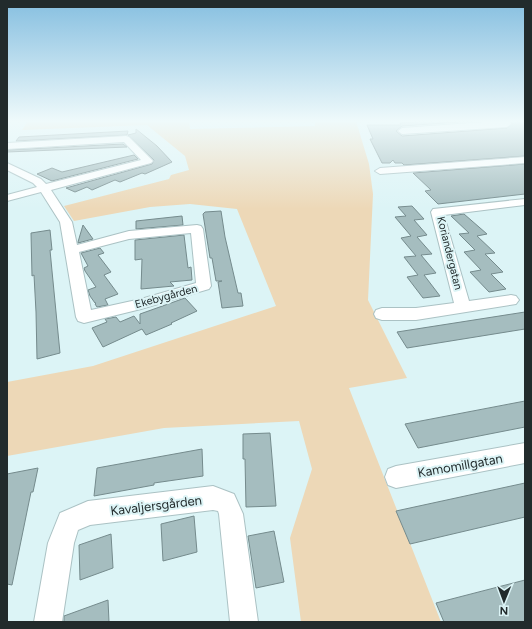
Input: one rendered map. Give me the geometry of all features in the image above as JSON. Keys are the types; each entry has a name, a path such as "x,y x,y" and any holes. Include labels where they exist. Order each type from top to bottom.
{"street":[{"path":"7,198 148,161 137,150"},
{"path":"380,171 525,160"},
{"path":"7,166 37,181 44,188"},
{"name":"Ekebygården","path":"44,188 66,222 84,317 141,304 204,286 197,229 129,235 72,250"},
{"name":"Koriandergatan","path":"463,307 437,212 525,202"},
{"path":"382,314 416,314 511,300"},
{"name":"Kamomillgatan","path":"396,477 525,453"},
{"name":"Kavaljersgården","path":"48,622 61,543 69,522 88,513 213,498 226,502 231,514 244,622"}],"shaded area":[{"path":"178,150 365,150 369,164 373,194 368,300 407,378 349,388 441,622 301,622 290,538 312,469 299,421 164,428 7,456 7,382 93,366 276,306 237,209 190,204 150,207 74,221 64,206 169,179 171,175 189,170 185,156"}],"building":[{"path":"8,150 47,150 7,152"},
{"path":"144,150 161,150 172,162 145,174 142,173 120,182 115,180 92,190 87,187 75,192 66,188 152,164 154,160"},
{"path":"376,150 525,150 525,156 404,165 402,163 395,163 393,160 390,163 382,163"},
{"path":"134,155 138,159 52,181 37,174 52,168 62,172"},
{"path":"525,164 525,194 438,204 425,191 431,190 413,173"},
{"path":"412,206 424,219 414,220 427,235 417,237 432,254 421,255 436,273 424,275 440,296 423,298 407,277 418,275 404,257 416,256 401,238 411,236 395,217 406,216 398,207"},
{"path":"221,211 225,237 238,293 241,293 243,306 222,308 218,282 222,281 216,281 212,258 210,258 203,214 205,212"},
{"path":"464,214 487,234 477,236 495,253 485,254 503,272 491,274 506,289 489,292 470,272 481,270 464,252 475,250 459,234 469,233 451,216"},
{"path":"182,216 183,225 136,229 136,221"},
{"path":"83,225 93,239 78,243 78,242"},
{"path":"50,230 52,250 50,250 60,353 37,359 36,312 34,275 32,276 31,233"},
{"path":"184,235 188,268 191,267 192,280 170,282 174,286 141,289 142,259 135,260 135,240"},
{"path":"100,248 104,253 98,255 111,272 104,275 118,294 105,299 108,305 97,307 88,290 96,287 85,271 84,268 88,266 81,253"},
{"path":"185,298 197,311 146,335 142,329 103,347 92,328 107,322 105,319 116,317 120,322 134,316 140,324 140,314"},
{"path":"525,312 525,329 407,348 397,332"},
{"path":"525,401 525,427 418,448 405,424"},
{"path":"270,433 276,506 246,507 243,434"},
{"path":"202,449 203,476 154,483 154,485 94,496 97,468"},
{"path":"38,468 33,492 31,492 12,585 7,584 7,474"},
{"path":"525,483 525,517 410,544 396,511"},
{"path":"194,516 197,552 163,561 161,524"},
{"path":"274,531 284,582 256,588 248,536"},
{"path":"111,534 113,568 80,580 79,545"},
{"path":"525,580 525,622 444,622 436,603"},
{"path":"108,600 109,622 64,622 64,616"}]}
